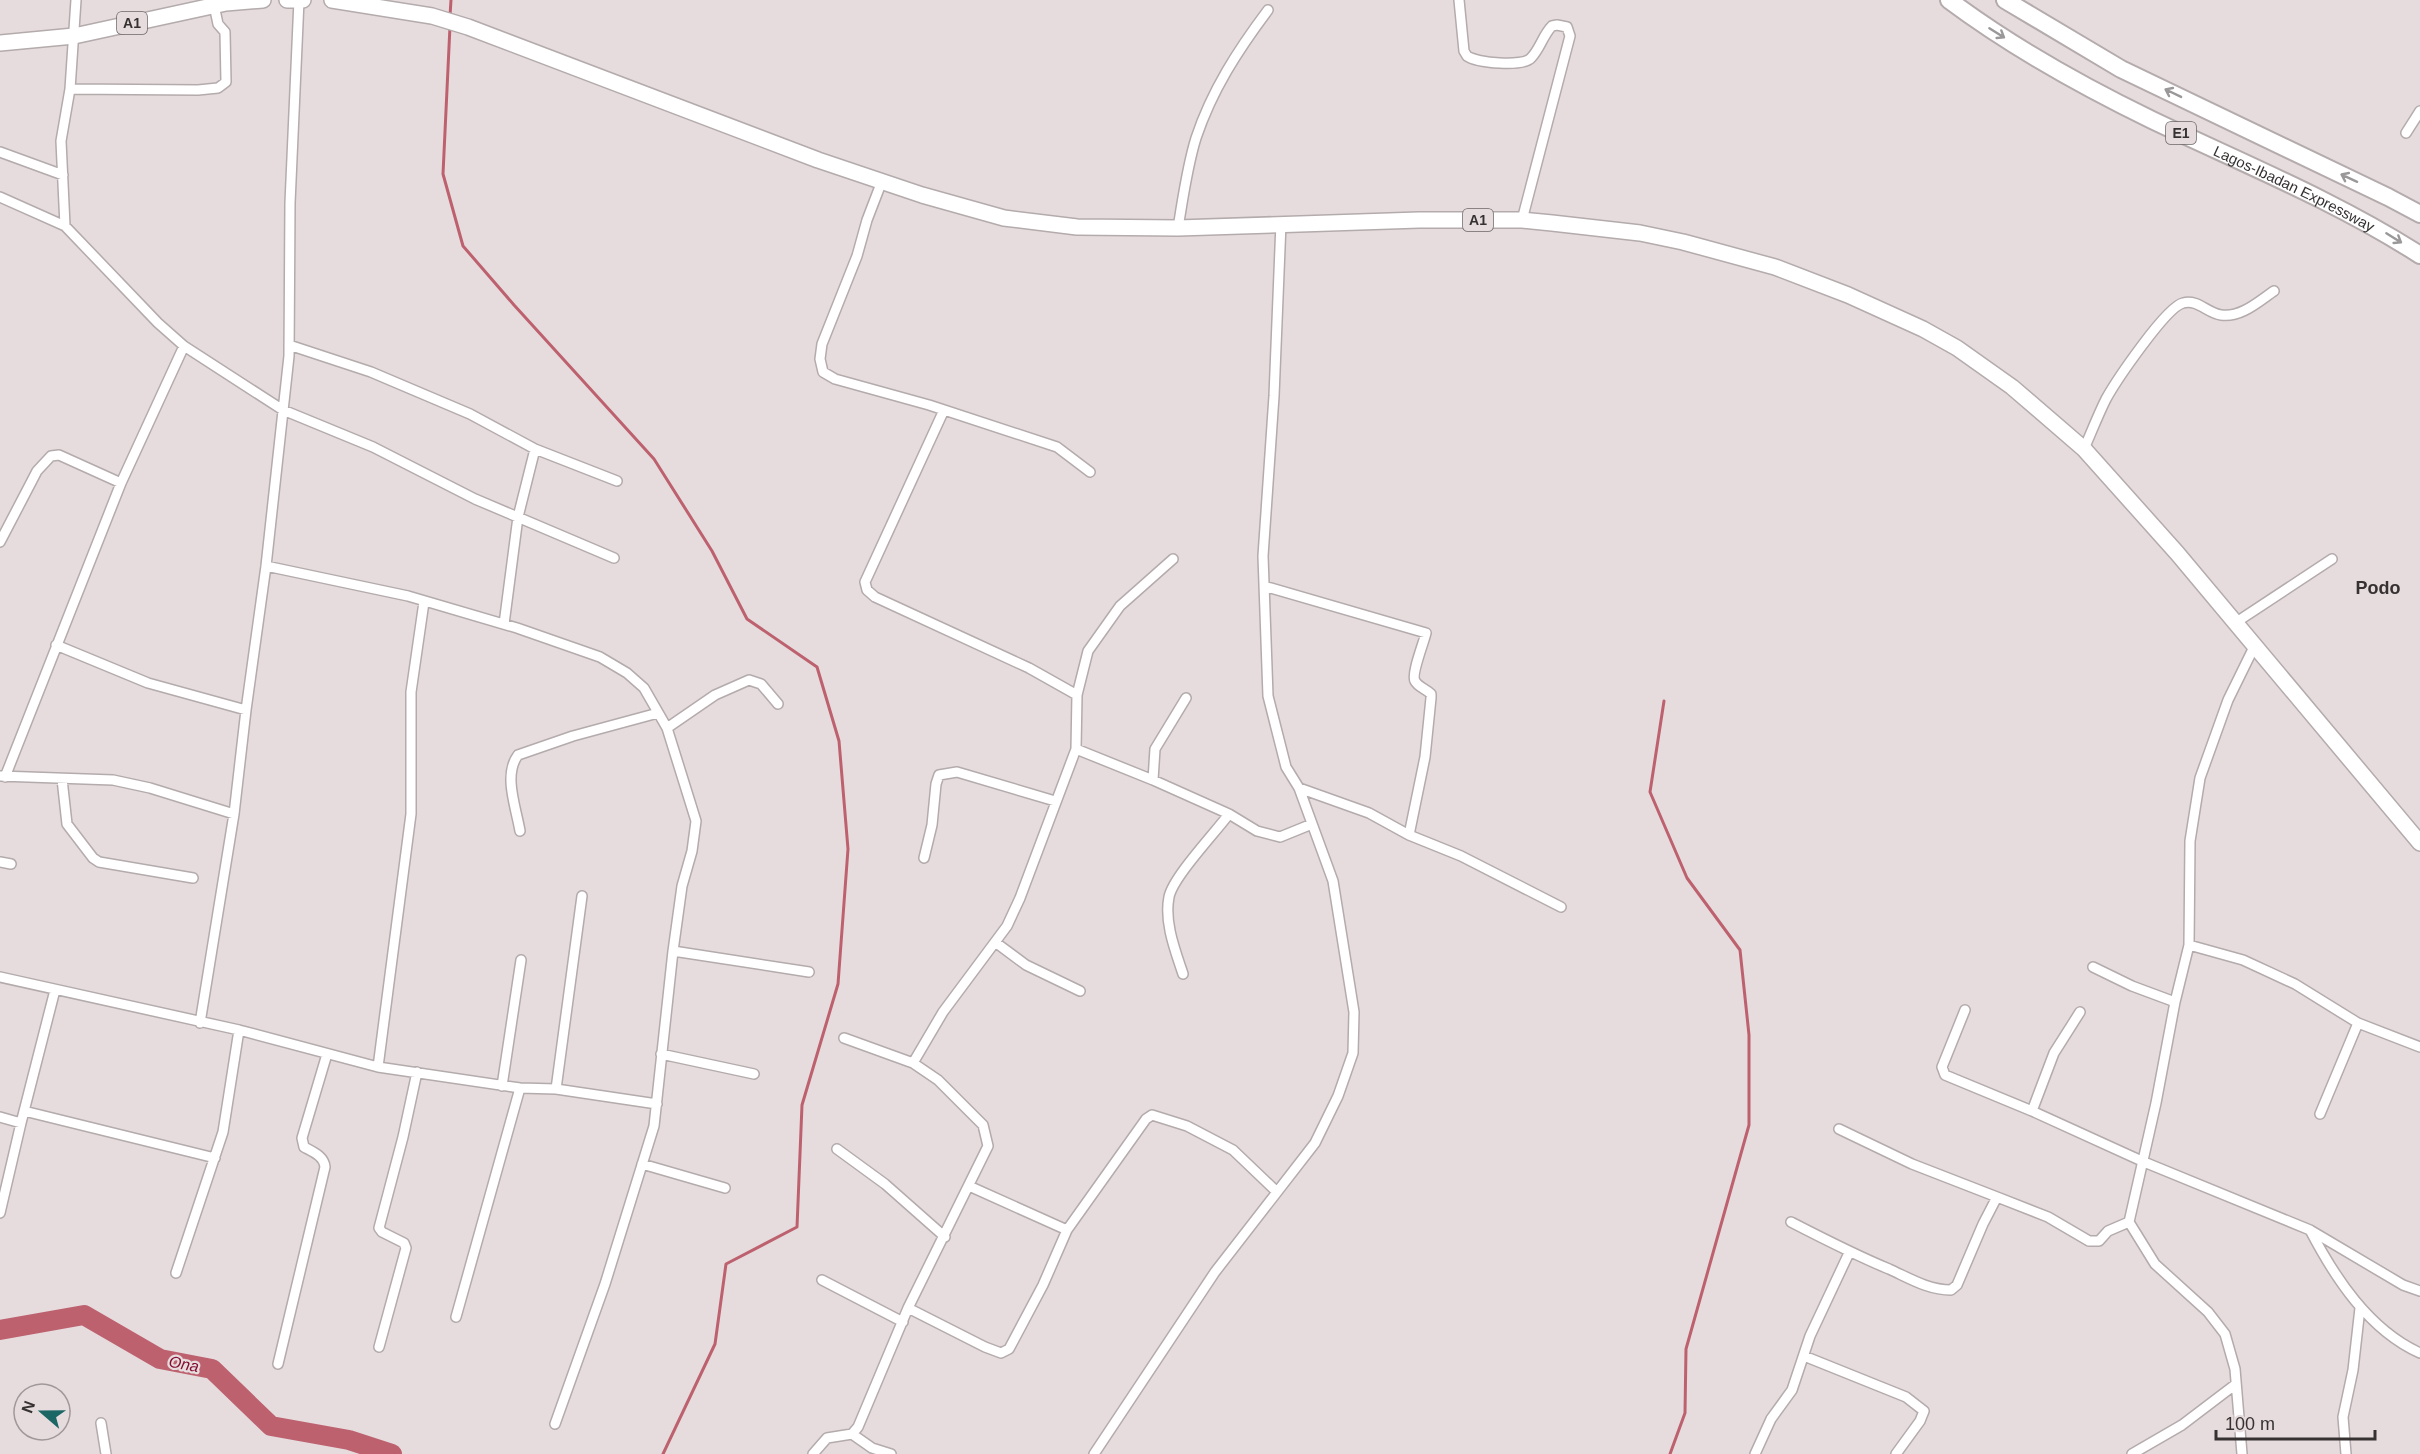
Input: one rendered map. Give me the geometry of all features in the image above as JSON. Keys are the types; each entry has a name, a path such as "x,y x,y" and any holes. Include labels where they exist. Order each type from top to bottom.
{"highway":[{"name":"A1","path":"0,43 74,36 222,3 263,0"},
{"path":"287,0 301,0"},
{"name":"A1","path":"332,0 432,16 468,27 745,130 818,160 1004,218 1077,227 1178,228 1419,219 1522,220 1640,233 1683,242 1775,267 1848,295 1923,329 1957,348 2012,387 2084,449 2177,553 2418,839"},
{"name":"Lagos-Ibadan Expressway","path":"1949,0 1996,33 2065,74 2150,119 2385,232 2420,255"},
{"name":"E1","path":"2005,0 2121,69 2420,214"}],"street":[{"path":"66,226 61,141 70,89 76,0"},
{"path":"200,1023 234,814 266,566 283,410 289,345 290,203 301,0"},
{"path":"1459,0 1464,51 1467,56 1478,61 1523,63 1533,57 1552,26 1567,27 1569,31 1570,36 1522,220"},
{"path":"70,89 198,90 218,88 226,82 227,44 225,32 218,24 222,3"},
{"path":"1178,228 1196,138 1214,95 1239,49 1268,10"},
{"path":"2406,133 2420,111"},
{"path":"0,152 63,175"},
{"path":"882,181 867,220 857,256 822,344 820,358 823,372 835,379 944,410 1056,447 1090,472"},
{"path":"0,197 66,226 184,346 283,410 374,447 475,499 614,558"},
{"path":"1094,1454 1215,1272 1315,1143 1338,1096 1353,1053 1354,1012 1333,881 1299,788 1286,767 1268,696 1263,556 1274,396 1281,223"},
{"path":"2084,449 2107,398 2149,335 2176,307 2181,303 2194,302 2220,315 2231,315 2241,313 2274,291"},
{"path":"289,345 382,377 470,414 535,449 617,482"},
{"path":"184,346 121,483 2,777 123,782 234,814"},
{"path":"944,410 865,582 867,590 874,597 1029,668 1077,695"},
{"path":"504,624 518,517 535,449"},
{"path":"0,542 37,471 51,456 59,455 121,483"},
{"path":"913,1063 943,1012 1006,926 1020,898 1076,749 1077,695 1088,651 1120,606 1173,559"},
{"path":"2235,623 2332,559"},
{"path":"266,566 397,594 504,624 600,657 627,673 644,688 667,728 696,821 692,851 682,886 673,951 654,1126 605,1284 555,1424"},
{"path":"1264,586 1426,633 1414,675 1417,684 1427,690 1431,698 1425,757 1409,835"},
{"path":"378,1067 411,814 411,692 424,602"},
{"path":"56,645 148,683 246,710"},
{"path":"2242,1454 2235,1369 2225,1334 2208,1312 2155,1264 2129,1222 2144,1162 2175,1002 2189,945 2190,841 2200,778 2228,700 2255,645"},
{"path":"667,728 715,695 749,680 761,684 778,704"},
{"path":"1153,780 1155,749 1186,698"},
{"path":"520,831 510,773 512,762 518,755 573,736 658,713"},
{"path":"1076,749 1229,814 1257,831 1280,837 1312,824"},
{"path":"924,858 932,825 936,784 939,775 944,772 957,772 1055,801"},
{"path":"62,779 67,824 93,858 99,862 193,878"},
{"path":"1299,788 1369,813 1409,835 1461,856 1562,907"},
{"path":"1183,974 1173,945 1169,896 1176,883 1229,814"},
{"path":"0,862 10,864"},
{"path":"556,1089 582,896"},
{"path":"995,942 1026,965 1080,991"},
{"path":"2189,945 2243,960 2295,984 2358,1023 2420,1047"},
{"path":"673,951 809,972"},
{"path":"502,1086 521,960"},
{"path":"2093,967 2132,986 2175,1002"},
{"path":"0,977 239,1030 378,1067 502,1086 556,1089 657,1104"},
{"path":"0,1213 55,990"},
{"path":"1965,1010 1942,1067 1945,1075 2032,1111 2144,1162 2310,1230 2403,1285 2420,1291"},
{"path":"2032,1111 2054,1053 2080,1012"},
{"path":"2320,1114 2358,1023"},
{"path":"176,1273 223,1132 239,1030"},
{"path":"844,1038 913,1063 938,1080 982,1125 988,1146 908,1308 864,1415 852,1434"},
{"path":"278,1365 325,1167 317,1153 304,1148 302,1138 327,1054"},
{"path":"661,1054 754,1074"},
{"path":"379,1347 406,1248 404,1243 382,1232 379,1228 417,1072"},
{"path":"456,1317 520,1088"},
{"path":"24,1111 215,1158"},
{"path":"908,1308 985,1347 1001,1353 1009,1349 1043,1285 1067,1230 1146,1119 1152,1114 1187,1126 1233,1150 1277,1192"},
{"path":"0,1117 21,1123"},
{"path":"1839,1129 1912,1164 2048,1217 2089,1240 2099,1241 2108,1231 2129,1222"},
{"path":"837,1149 885,1185 945,1237"},
{"path":"642,1164 725,1188"},
{"path":"969,1186 1067,1230"},
{"path":"1791,1222 1849,1253 1920,1284 1941,1290 1951,1290 1957,1285 1997,1197"},
{"path":"2310,1230 2329,1268 2360,1308 2403,1346 2420,1353"},
{"path":"1755,1454 1771,1419 1792,1390 1804,1356 1849,1253"},
{"path":"822,1280 903,1322"},
{"path":"2346,1454 2343,1417 2353,1370 2360,1308"},
{"path":"1804,1356 1906,1397 1924,1411 1920,1421 1898,1453"},
{"path":"2132,1454 2182,1425 2236,1384"},
{"path":"101,1423 106,1454"},
{"path":"813,1454 827,1438 852,1434 872,1448 891,1454"}],"waterway":[{"path":"450,16 451,0"},
{"path":"450,26 443,174 463,246 654,459 712,551 747,619 817,667 839,741 848,849 838,984 802,1105 797,1227 726,1264 715,1344 663,1454"},
{"path":"1664,701 1650,792 1687,878 1740,950 1749,1035 1749,1125 1686,1349 1685,1413 1670,1454"},
{"name":"Ona","path":"0,1330 84,1315 160,1359 212,1369 271,1426 349,1440 392,1454"}],"district":[{"name":"Podo","path":"2378,588"}]}
